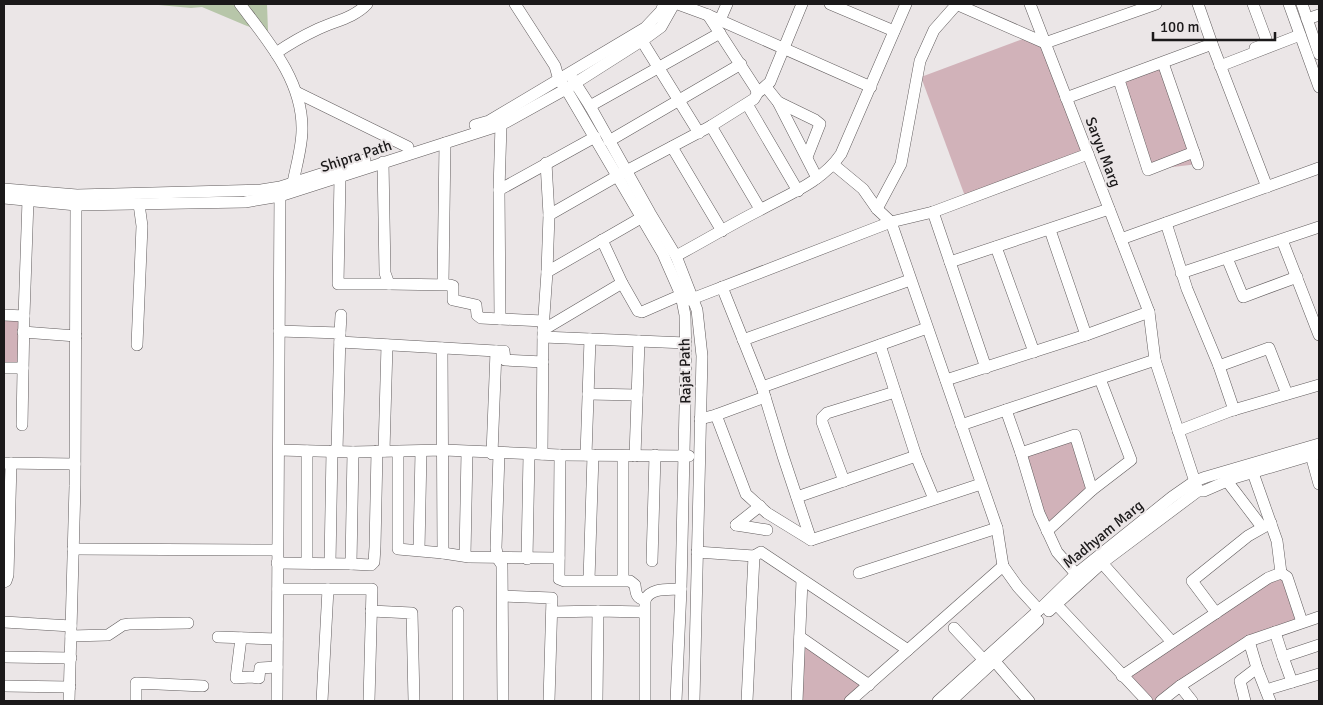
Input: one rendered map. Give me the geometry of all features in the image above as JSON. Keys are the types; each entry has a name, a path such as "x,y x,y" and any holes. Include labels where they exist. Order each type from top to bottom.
{"street":[{"path":"240,4 273,49 298,93 302,129 293,183"},
{"path":"273,49 350,16 367,4"},
{"path":"515,4 555,66 567,81"},
{"name":"Shipra Path","path":"4,198 76,206 245,202 340,177 501,125 645,28 661,11 664,4"},
{"name":"Shipra Path","path":"4,189 77,195 261,190 280,192 293,183 489,121 642,41 661,27 674,4"},
{"path":"678,4 720,20 871,87"},
{"path":"720,20 727,4"},
{"path":"549,215 712,126 754,99 772,77 802,4"},
{"path":"830,4 894,31"},
{"path":"676,256 798,191 834,165 841,154 871,87 906,4"},
{"path":"877,210 901,164 920,61 934,30 956,4 1045,43 1156,4"},
{"name":"Saryu Marg","path":"1030,4 1149,312 1155,360 1197,486"},
{"path":"1198,4 1266,187"},
{"path":"1233,57 1263,45 1266,39 1253,4"},
{"path":"1289,4 1319,87"},
{"path":"1302,4 1319,54"},
{"path":"708,15 756,89 761,90 778,102 820,124 807,157"},
{"path":"1307,19 1319,15"},
{"path":"590,106 720,33"},
{"path":"1220,66 1300,35"},
{"path":"642,41 699,133"},
{"path":"1066,98 1212,44"},
{"path":"1163,63 1198,164"},
{"path":"609,141 741,64"},
{"path":"1118,80 1148,170 1194,152"},
{"name":"Rajat Path","path":"567,81 590,106 609,141 622,174"},
{"name":"Rajat Path","path":"567,81 595,137 622,174 645,215 682,298 686,343 681,589 676,701"},
{"path":"298,93 408,146"},
{"path":"778,102 817,178"},
{"path":"747,104 798,191"},
{"path":"500,320 499,190 501,125"},
{"path":"712,126 760,210"},
{"path":"499,190 595,137"},
{"path":"443,284 444,143"},
{"path":"672,147 722,231"},
{"path":"602,240 622,283 640,312 682,298 694,299 891,222 932,212 1088,154"},
{"path":"383,162 385,273 389,284"},
{"path":"542,454 543,330 548,272 549,215 546,163"},
{"path":"834,165 863,188 877,210 891,222 997,528 1003,566 1018,587 1039,610"},
{"path":"1121,239 1319,168"},
{"path":"340,177 338,284 443,284 453,286 453,298 455,301 476,305 479,317 590,339 686,343"},
{"path":"277,701 280,192"},
{"path":"22,425 28,200"},
{"path":"137,344 142,226 139,204"},
{"path":"70,701 75,464 76,206"},
{"path":"950,262 1109,209"},
{"path":"932,212 986,368"},
{"path":"548,272 645,215"},
{"name":"Rajat Path","path":"645,215 667,238 694,299 702,356 694,701"},
{"path":"1166,223 1181,273 1219,366 1234,410"},
{"path":"1181,273 1319,227"},
{"path":"1050,230 1086,335"},
{"path":"1282,240 1319,336"},
{"path":"996,247 1034,352"},
{"path":"1227,258 1243,298 1297,277"},
{"path":"743,340 910,280"},
{"path":"543,330 622,283"},
{"path":"722,287 764,392 811,540"},
{"path":"946,380 1086,335 1149,312"},
{"path":"4,315 24,316"},
{"path":"330,563 341,315"},
{"path":"700,419 716,415 764,392 927,328"},
{"path":"279,331 340,337 387,345 504,351 505,360 543,362"},
{"path":"23,332 76,336"},
{"path":"589,580 590,455 588,394 590,339"},
{"path":"623,580 629,456 637,395 639,341"},
{"path":"277,563 373,564 387,345"},
{"path":"880,345 916,456 934,499"},
{"path":"442,348 444,553"},
{"path":"1219,366 1269,348 1287,394"},
{"path":"496,351 496,548 502,566 503,701"},
{"path":"961,425 1155,360"},
{"path":"4,368 23,368"},
{"path":"1047,531 1092,490 1131,460 1100,379"},
{"path":"1178,431 1234,410 1319,385"},
{"path":"844,481 822,418 827,413 895,392"},
{"path":"588,394 637,395"},
{"path":"1006,410 1022,453 1036,505 1047,531 1057,552 1076,574"},
{"path":"716,415 746,494 767,513 811,540 981,484"},
{"path":"1022,453 1076,435 1092,490"},
{"name":"Madhyam Marg","path":"957,699 989,658 1076,574 1172,497 1197,486 1319,444"},
{"path":"279,450 353,452 444,450 530,455 683,455 700,458"},
{"path":"307,451 307,562"},
{"path":"419,550 421,451"},
{"path":"352,564 353,452"},
{"path":"398,452 398,549"},
{"path":"465,556 467,452"},
{"path":"1315,454 1319,484"},
{"name":"Madhyam Marg","path":"1197,486 1204,491 1228,481 1315,454"},
{"path":"527,558 530,455"},
{"path":"560,455 559,576 561,580 623,580 633,582 637,596 639,599 645,600"},
{"path":"652,561 655,455"},
{"path":"797,498 916,456"},
{"path":"4,582 8,575 7,463 75,464"},
{"path":"1253,473 1267,525"},
{"path":"1228,481 1267,525 1278,541 1281,573"},
{"name":"Madhyam Marg","path":"938,701 1197,486"},
{"path":"760,506 736,526 767,530"},
{"path":"1216,613 1192,581 1267,525"},
{"path":"859,573 997,528"},
{"path":"375,548 419,550 498,558 559,558"},
{"path":"73,549 277,550"},
{"path":"697,552 754,556 761,552 908,650"},
{"path":"747,701 754,556"},
{"path":"1102,563 1172,642"},
{"path":"850,701 1003,566"},
{"path":"1122,676 1268,578 1281,573"},
{"path":"1281,573 1287,577 1302,622"},
{"path":"797,701 802,580"},
{"path":"278,589 372,589 369,701"},
{"path":"322,701 328,589"},
{"path":"645,701 645,600 647,595 655,591 681,589"},
{"path":"503,596 552,598 549,701"},
{"path":"1056,604 1147,701"},
{"path":"371,611 412,613 414,701"},
{"path":"597,701 598,611"},
{"path":"458,612 458,701"},
{"path":"552,612 644,612"},
{"path":"1160,701 1249,641 1319,617"},
{"path":"4,622 108,635 123,625 129,624 188,623"},
{"path":"954,628 989,658 1029,701"},
{"path":"1275,632 1292,682"},
{"path":"218,637 277,639"},
{"path":"800,637 869,685"},
{"path":"241,638 236,678 259,678 260,668 277,667"},
{"path":"1249,641 1268,696 1292,682 1319,674"},
{"path":"1283,656 1319,646"},
{"path":"4,656 71,658"},
{"path":"1245,701 1240,681 1257,668"},
{"path":"136,701 136,683 203,686"},
{"path":"4,686 70,687"},
{"path":"1180,686 1192,701"}],"shaded area":[{"path":"148,4 267,4 268,31 247,26 202,7 191,8"},
{"path":"1031,36 1045,43 1088,154 966,199 921,77"},
{"path":"1163,63 1198,164 1148,170 1119,80"},
{"path":"4,315 24,316 23,368 4,368"},
{"path":"1075,435 1091,483 1047,531 1021,453"},
{"path":"1281,573 1305,621 1249,641 1161,701 1147,701 1122,676"},
{"path":"800,637 869,685 850,701 797,701"}]}
